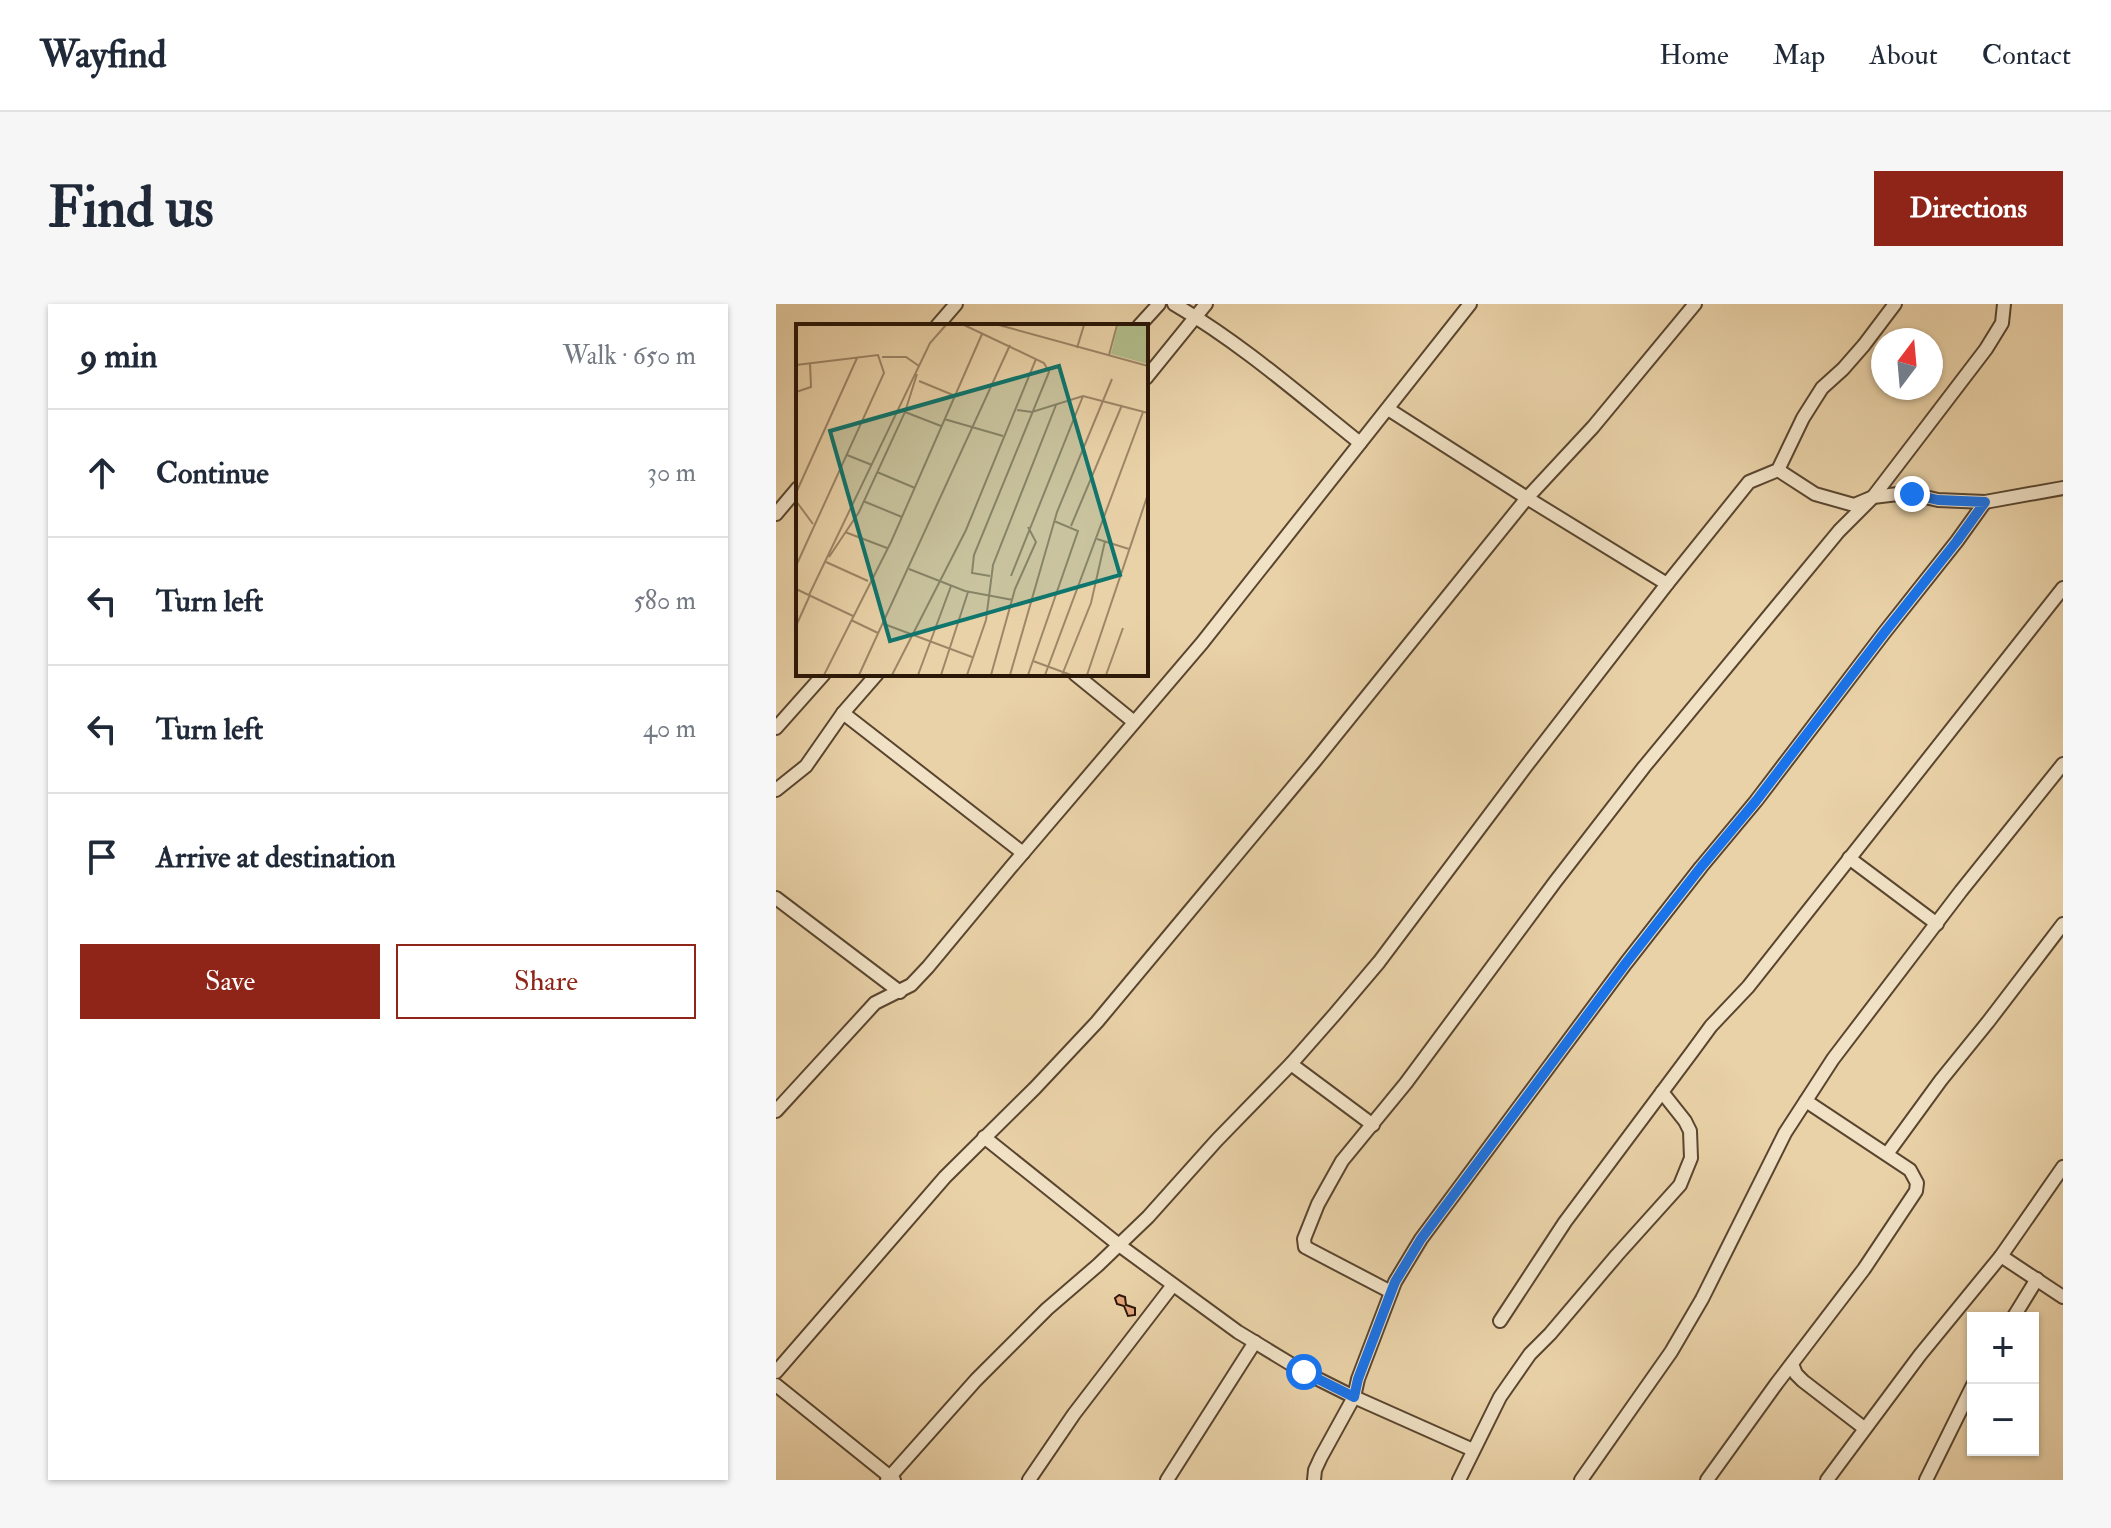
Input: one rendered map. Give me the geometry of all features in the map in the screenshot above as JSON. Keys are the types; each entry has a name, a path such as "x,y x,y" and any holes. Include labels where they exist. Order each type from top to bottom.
{"street":[{"path":"939,324 956,304"},
{"path":"1141,324 1159,304"},
{"path":"1174,304 1246,352 1360,443"},
{"path":"1148,376 1206,304"},
{"path":"776,1111 875,1003 911,985 928,967 1202,643 1470,304"},
{"path":"776,1372 945,1177 1097,1022 1314,762 1527,498 1593,427 1695,304"},
{"path":"776,1385 890,1479 1006,1350 1148,1217 1291,1064 1379,962 1527,765 1749,482 1778,470 1803,418 1822,388 1864,345 1895,304"},
{"path":"1391,1292 1307,1249 1304,1243 1331,1178 1644,767 1839,531 1873,497 1986,349 2002,323 2004,304"},
{"path":"1388,409 1667,584"},
{"path":"1778,470 1815,494 1854,505 1873,497 1912,494 1938,500 1985,502 2063,488"},
{"path":"776,514 796,490"},
{"path":"1314,1480 1321,1457 1354,1397 1398,1275 1421,1239 1572,1035 1985,502"},
{"path":"1500,1321 1565,1222 1711,1026 1748,987 2063,588"},
{"path":"776,728 822,676"},
{"path":"776,790 806,766 843,713 875,676"},
{"path":"1077,676 1134,722"},
{"path":"843,713 1023,853"},
{"path":"1581,1480 1671,1352 1702,1299 1785,1133 1833,1059 2063,764"},
{"path":"1849,858 1937,924"},
{"path":"776,898 900,992"},
{"path":"1887,1154 2063,924"},
{"path":"1291,1064 1373,1125"},
{"path":"1459,1480 1500,1397 1530,1354 1680,1185 1691,1158 1690,1131 1662,1092"},
{"path":"1707,1480 1864,1269 1916,1191 1917,1183 1910,1170 1806,1101"},
{"path":"984,1137 1119,1245 1238,1332 1304,1372 1473,1450"},
{"path":"1827,1480 1920,1355 2001,1256 2063,1167"},
{"path":"2001,1256 2063,1297"},
{"path":"2017,1312 2037,1279"},
{"path":"1029,1480 1074,1414 1173,1285"},
{"path":"1167,1480 1255,1342"},
{"path":"1792,1364 1803,1381 1864,1428"},
{"path":"1926,1480 1967,1397"}],"building":[{"path":"1119,1295 1125,1297 1126,1305 1135,1308 1135,1315 1128,1316 1124,1306 1117,1304 1115,1298"}],"route":[{"path":"1304,1372 1354,1397 1395,1282 1421,1239 1626,963 1756,801 1985,502 1938,500 1912,494"}]}
